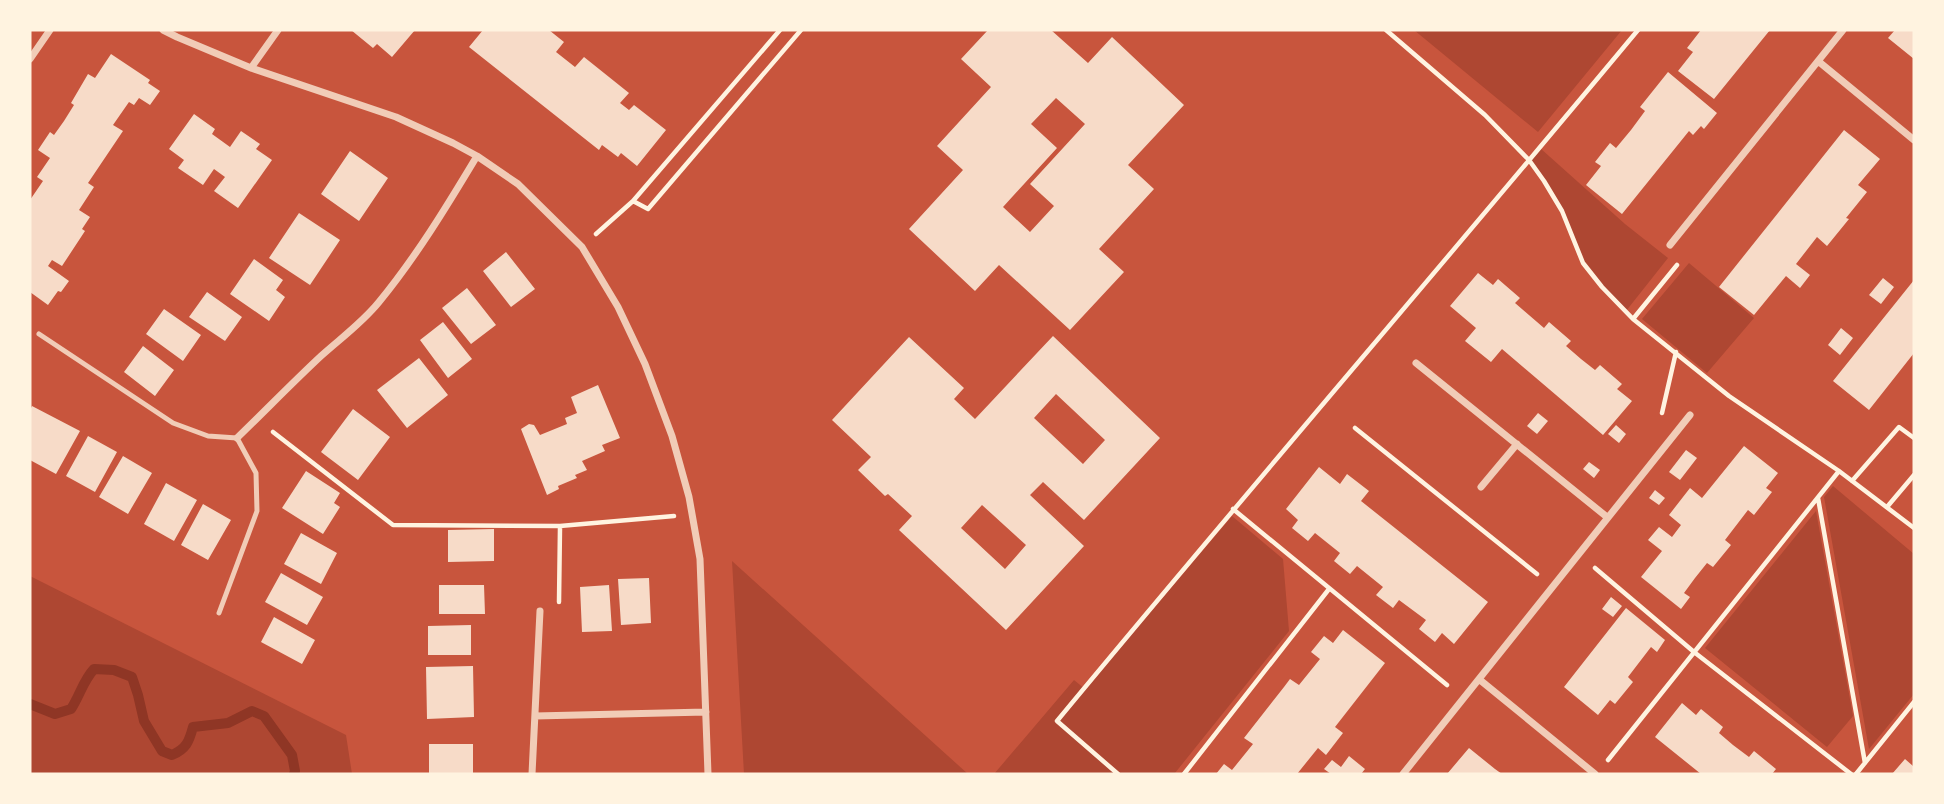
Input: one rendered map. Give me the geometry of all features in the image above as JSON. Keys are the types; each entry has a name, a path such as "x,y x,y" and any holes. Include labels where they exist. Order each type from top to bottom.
{"street":[{"path":"30,59 50,30"},
{"path":"163,30 251,68 396,117 453,143 518,184 582,247 618,307 645,364 672,436 689,497 699,559 708,774"},
{"path":"251,68 278,30"},
{"path":"1670,245 1843,30"},
{"path":"1818,61 1914,140"},
{"path":"237,438 323,355 355,329 379,303 410,261 477,156"},
{"path":"1416,363 1607,517"},
{"path":"1403,774 1690,415"},
{"path":"1481,487 1517,444"},
{"path":"532,774 540,611"},
{"path":"1480,680 1595,774"},
{"path":"535,716 706,712"}],"lane":[{"path":"39,334 173,424 208,436 237,438 256,473 257,511 219,614"}],"path":[{"path":"582,247 633,201 780,30"},
{"path":"633,201 648,209 801,30"},
{"path":"1386,30 1485,115 1529,160 1562,211 1583,263 1633,319 1729,396 1839,471 1914,528"},
{"path":"1118,774 1057,721 1637,30"},
{"path":"1633,319 1684,257 1670,245"},
{"path":"1662,415 1676,352"},
{"path":"256,419 393,525 560,526 692,515"},
{"path":"1852,481 1899,427 1914,438"},
{"path":"1355,428 1553,586"},
{"path":"1604,764 1839,471"},
{"path":"1887,507 1914,475"},
{"path":"1818,497 1865,763"},
{"path":"1233,509 1464,699"},
{"path":"540,611 559,602 560,526"},
{"path":"1578,554 1695,652 1853,774 1914,702"},
{"path":"1184,774 1329,589"}],"shaded area":[{"path":"1414,30 1622,30 1538,132"},
{"path":"1540,148 1625,224 1668,258 1626,311 1583,263 1562,211 1529,160"},
{"path":"1689,263 1754,318 1707,373 1642,319"},
{"path":"1833,486 1914,554 1914,694 1869,749 1824,497"},
{"path":"1816,511 1853,716 1827,747 1705,648"},
{"path":"1232,516 1283,559 1289,631 1176,774 994,774 1074,680 1085,689"},
{"path":"732,561 968,774 744,774"},
{"path":"30,576 346,735 352,774 30,774"}],"building":[{"path":"351,30 415,30 392,57 377,44 373,48"},
{"path":"483,30 549,30 564,42 556,52 575,67 584,57 629,93 620,103 629,110 634,105 666,130 637,166 621,153 618,157 602,145 599,150 469,47"},
{"path":"988,30 1051,30 1088,63 1112,37 1184,105 1128,165 1154,189 1099,249 1124,272 1070,330 999,265 975,291 909,229 963,170 937,146 991,87 961,59","holes":["1056,98 1085,124 1030,184 1054,206 1030,232 1003,207 1057,148 1031,124"]},
{"path":"1701,30 1770,30 1714,99 1678,71 1693,52 1687,48"},
{"path":"1895,30 1914,30 1914,59 1888,38"},
{"path":"111,54 150,80 148,83 160,91 150,105 139,98 134,105 129,102 113,125 123,131 88,183 94,187 79,210 90,217 82,229 85,231 62,266 52,260 48,266 69,281 48,305 30,292 30,200 43,181 37,177 50,158 38,150 50,132 54,135 64,121 88,74 95,78"},
{"path":"1668,72 1717,113 1704,129 1701,126 1693,135 1689,131 1622,214 1586,185 1601,166 1595,162 1610,143 1616,148 1631,130 1645,111 1640,107"},
{"path":"194,114 215,129 212,134 230,147 241,131 260,144 256,149 272,160 238,208 214,191 225,177 214,169 203,185 178,168 184,160 169,149"},
{"path":"1844,130 1880,159 1858,185 1867,192 1827,246 1817,237 1796,264 1810,275 1800,288 1786,276 1754,315 1719,287"},
{"path":"350,151 388,178 359,221 321,194"},
{"path":"299,213 340,240 310,285 269,258"},
{"path":"506,252 535,289 511,307 483,271"},
{"path":"254,259 283,280 276,290 285,297 269,321 230,294"},
{"path":"1478,273 1493,285 1498,279 1520,298 1515,303 1544,328 1549,322 1571,341 1566,346 1581,359 1595,370 1600,365 1622,384 1617,389 1632,401 1603,435 1502,349 1491,362 1465,341 1476,328 1450,306"},
{"path":"1883,278 1894,287 1881,304 1869,295"},
{"path":"1914,280 1914,353 1869,410 1833,381"},
{"path":"467,288 496,325 471,344 442,308"},
{"path":"207,292 242,317 225,341 189,317"},
{"path":"164,309 201,335 183,361 146,334"},
{"path":"443,322 472,359 448,378 420,340"},
{"path":"1841,328 1853,338 1840,355 1828,345"},
{"path":"1053,336 1160,438 1084,520 1043,482 1030,495 1084,546 1006,630 899,530 912,516 888,494 885,496 858,470 871,457 832,420 909,337 964,388 954,399 975,419","holes":["1056,394 1105,440 1083,464 1034,418","982,505 1026,545 1005,569 961,528"]},
{"path":"143,346 174,370 155,396 124,372"},
{"path":"419,358 448,395 407,428 377,390"},
{"path":"598,385 620,438 602,445 605,451 582,461 587,470 575,475 577,478 558,486 559,489 547,495 521,429 529,424 534,425 540,435 567,424 565,418 577,413 571,397"},
{"path":"32,406 80,431 56,474 30,460"},
{"path":"353,409 390,437 358,480 321,452"},
{"path":"1538,413 1548,421 1537,434 1527,426"},
{"path":"1616,425 1626,434 1619,443 1608,434"},
{"path":"88,436 117,452 95,492 66,476"},
{"path":"1744,446 1778,473 1766,488 1772,492 1754,515 1748,510 1725,540 1731,545 1713,567 1707,563 1695,578 1684,593 1690,597 1681,609 1641,577 1662,551 1648,540 1659,527 1672,537 1681,525 1669,515 1690,488 1702,498"},
{"path":"1686,450 1697,458 1680,480 1669,472"},
{"path":"123,456 152,473 128,514 99,497"},
{"path":"1589,462 1600,470 1594,478 1583,469"},
{"path":"1319,467 1340,484 1347,474 1369,491 1361,501 1488,602 1454,644 1442,633 1435,642 1419,629 1426,620 1399,600 1393,608 1376,595 1383,587 1357,566 1350,574 1334,561 1340,553 1315,533 1308,541 1292,528 1298,520 1286,509"},
{"path":"306,471 340,493 334,503 340,507 323,534 282,508"},
{"path":"166,483 197,500 174,541 144,524"},
{"path":"1655,490 1665,498 1659,505 1649,498"},
{"path":"203,504 231,520 208,560 181,545"},
{"path":"494,529 494,561 448,562 448,530"},
{"path":"301,533 337,553 321,584 284,564"},
{"path":"281,573 323,597 307,625 265,602"},
{"path":"649,578 651,623 621,625 618,579"},
{"path":"439,585 484,585 485,614 439,614"},
{"path":"609,585 612,631 582,632 580,587"},
{"path":"1611,597 1622,606 1613,617 1602,609"},
{"path":"1626,608 1665,640 1657,652 1651,647 1628,677 1633,682 1615,704 1610,700 1598,715 1564,687"},
{"path":"274,617 315,640 302,664 261,642"},
{"path":"471,625 471,655 428,655 428,626"},
{"path":"1343,630 1385,663 1335,727 1343,733 1326,755 1318,748 1297,774 1216,774 1224,764 1232,770 1253,744 1244,738 1290,679 1299,685 1320,659 1311,652 1324,636 1333,643"},
{"path":"473,666 474,717 427,719 426,667"},
{"path":"1682,703 1696,715 1701,709 1723,727 1719,733 1733,745 1749,757 1754,751 1776,769 1772,774 1701,774 1655,737"},
{"path":"429,744 473,744 473,774 429,774"},
{"path":"1469,748 1495,769 1502,774 1447,774"},
{"path":"1349,756 1365,769 1361,774 1331,774 1324,769 1332,760 1341,767"},
{"path":"1905,759 1913,766 1914,764 1914,774 1892,774"}],"waterway":[{"path":"30,704 55,714 71,709 94,669 114,670 132,677 144,721 162,751 172,755 181,750 193,727 228,723 252,711 264,716 292,755 294,774"}]}
